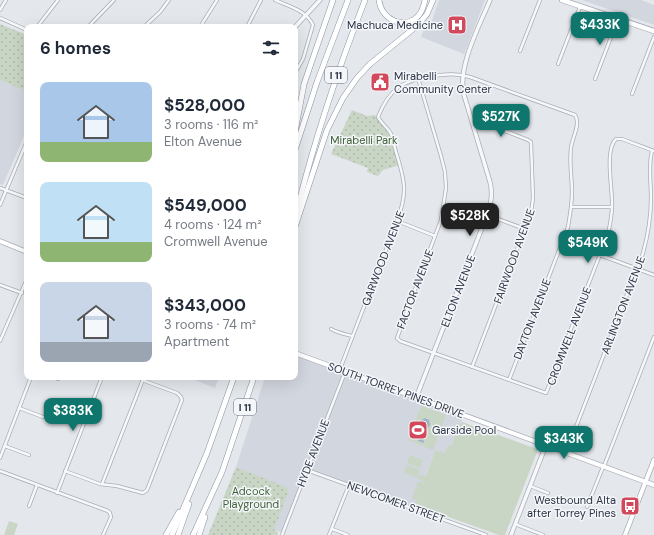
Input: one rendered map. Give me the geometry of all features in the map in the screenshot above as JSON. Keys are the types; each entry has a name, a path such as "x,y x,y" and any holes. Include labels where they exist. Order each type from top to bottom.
{"highway":[{"path":"298,117 305,82 333,0"},
{"name":"I 11","path":"298,141 321,70 348,0"},
{"name":"I 11","path":"298,207 312,152 328,99 365,0"},
{"path":"379,0 381,10 386,17 393,21 402,23 410,21 417,16 421,12 426,0"},
{"path":"298,218 327,130 343,98 370,64 418,26 427,14 433,0"},
{"name":"I 11","path":"172,535 199,473 233,380"},
{"name":"I 11","path":"193,535 216,488 235,437 253,380"},
{"path":"178,535 199,473"},
{"path":"199,535 216,488"},
{"path":"166,535 190,494"}],"main road":[{"path":"562,0 654,31"},
{"path":"0,241 24,251"},
{"name":"SOUTH TORREY PINES DRIVE","path":"298,354 654,485"},
{"path":"625,535 654,460"}],"street":[{"path":"0,10 6,0"},
{"path":"39,24 58,0"},
{"path":"91,24 114,0"},
{"path":"147,24 160,12 169,0"},
{"path":"202,24 217,0"},
{"path":"249,24 261,0"},
{"path":"275,0 298,9 311,22 312,29 303,59 298,68"},
{"path":"298,24 320,0"},
{"name":"ELTON AVENUE","path":"416,398 492,200 492,188 463,90 463,75 466,61 490,0"},
{"path":"520,51 540,0"},
{"path":"558,64 580,6"},
{"path":"0,18 24,29"},
{"path":"595,79 618,19"},
{"path":"632,94 654,37"},
{"path":"418,78 445,74 463,75"},
{"name":"DAYTON AVENUE","path":"463,75 575,115 578,119 573,136 570,159 572,206 564,238 509,380"},
{"name":"GARWOOD AVENUE","path":"340,370 404,201 404,183 402,172 390,132 381,123 378,117 387,98 400,85 418,78"},
{"name":"FACTOR AVENUE","path":"418,78 445,172 445,204 442,220 397,334 397,338 400,341 433,353"},
{"name":"FAIRWOOD AVENUE","path":"472,367 531,213 533,198 531,142 492,127 482,125 474,127"},
{"name":"CROMWELL AVENUE","path":"509,380 546,393 608,234 612,207 610,157 613,142 616,139 622,139 653,151"},
{"path":"0,205 24,148"},
{"name":"ARLINGTON AVENUE","path":"566,453 646,244 650,222 652,195 650,168 653,151"},
{"path":"0,188 24,197"},
{"path":"572,206 612,207"},
{"path":"487,215 525,229"},
{"path":"397,221 436,236"},
{"path":"600,256 654,275"},
{"path":"0,285 22,293"},
{"path":"0,341 24,287"},
{"path":"331,329 338,333 344,333 352,336"},
{"path":"587,506 654,337"},
{"path":"433,353 509,380"},
{"name":"HYDE AVENUE","path":"282,535 345,372"},
{"path":"0,458 30,380"},
{"path":"57,493 101,380"},
{"path":"102,484 142,380"},
{"path":"65,471 102,484 143,493 148,490 182,403 181,397 177,393 148,380"},
{"path":"19,408 43,417"},
{"path":"511,535 546,445"},
{"path":"5,446 29,455"},
{"name":"NEWCOMER STREET","path":"307,470 486,535"},
{"path":"0,471 108,511 111,516 103,535"},
{"path":"29,506 37,485"},
{"path":"329,535 349,485"},
{"path":"530,486 548,493"},
{"path":"515,524 543,535"},
{"path":"332,529 348,535"}],"shaded area":[{"path":"439,0 485,0 464,54 421,37 424,29 432,21"},
{"path":"582,0 641,0 654,5 654,25"},
{"path":"0,80 24,90 24,136 3,185 0,184"},
{"path":"298,354 465,415 461,424 459,425 451,446 445,453 435,450 414,509 307,470 283,533 219,510 236,467 264,380 298,380"},
{"path":"195,380 218,380 215,388"}],"green space":[{"path":"0,24 24,34 24,90 0,80"},
{"name":"Mirabelli Park","path":"352,110 367,116 374,115 378,117 390,132 400,165 383,170 378,176 367,172 368,168 331,154"},
{"path":"421,406 446,415 433,450 408,440"},
{"path":"462,422 537,449 505,535 499,535 415,505 417,500 412,498 414,493 419,494 414,492 416,487 421,488 416,486 418,481 424,482 418,479 420,475 426,476 435,450 445,453 448,446 451,446 459,425"},
{"path":"410,455 423,460 420,468 407,463"},
{"path":"407,465 420,470 417,478 404,472"},
{"name":"Adcock Playground","path":"236,467 288,488 288,492 274,530 278,532 277,535 208,535"},
{"path":"9,521 18,524 14,535 4,535"}],"water":[{"name":"Garside Pool","path":"425,418 429,420 430,425 425,432 427,433 425,438 423,438 424,443 418,441 421,436 414,433 416,429 423,431 419,424 420,421"}],"place":[{"name":"Machuca Medicine","path":"457,25"},
{"name":"Mirabelli Community Center","path":"380,82"},
{"name":"Garside Pool","path":"418,430"},
{"name":"Westbound Alta after Torrey Pines","path":"630,506"}]}
